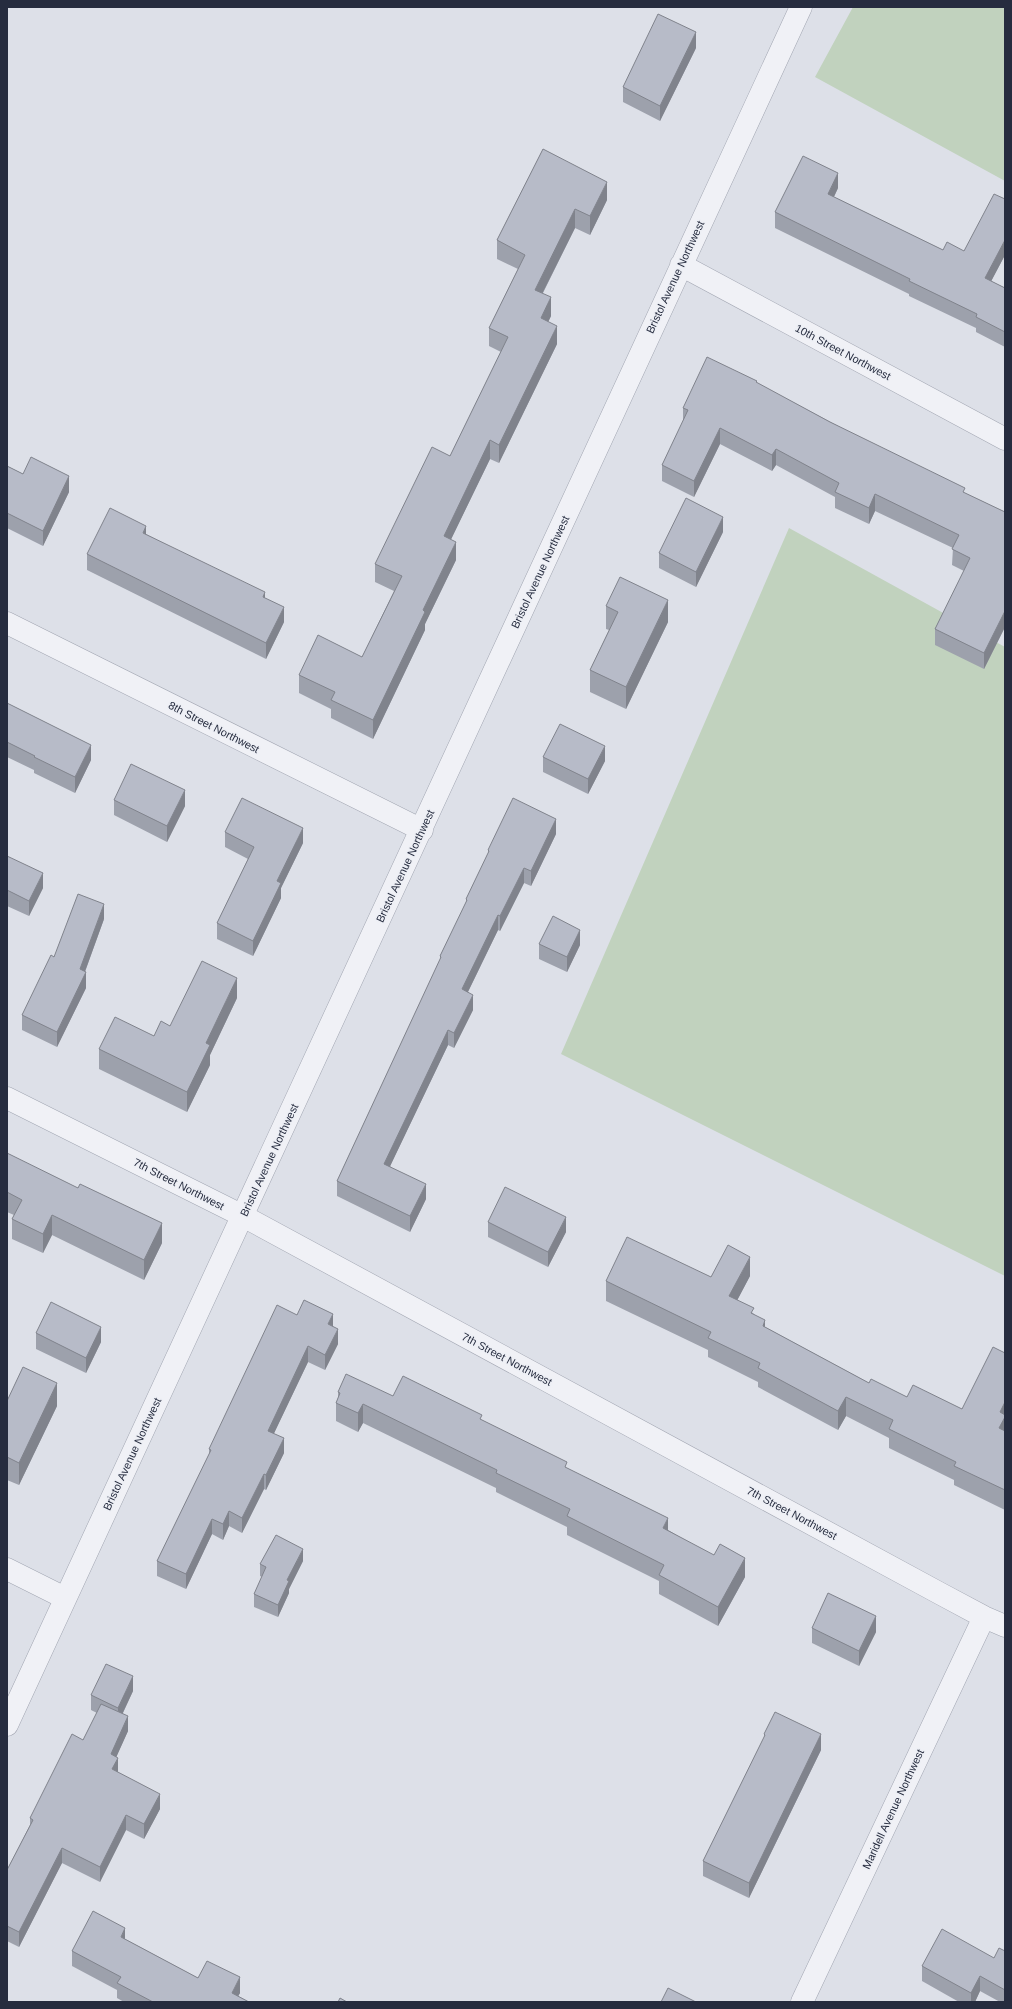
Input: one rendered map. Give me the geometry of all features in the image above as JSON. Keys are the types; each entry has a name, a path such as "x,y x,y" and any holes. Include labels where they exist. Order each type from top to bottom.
{"street":[{"name":"Bristol Avenue Northwest","path":"7,1725 422,830 801,7"},
{"name":"10th Street Northwest","path":"681,265 1005,439"},
{"name":"8th Street Northwest","path":"7,623 422,830"},
{"name":"7th Street Northwest","path":"7,1098 243,1216 984,1617 1005,1626"},
{"path":"7,1569 65,1598"},
{"name":"Maridell Avenue Northwest","path":"802,2002 984,1617"}],"green space":[{"path":"853,7 1005,7 1005,181 815,77"},
{"path":"789,528 1005,647 1005,1276 561,1054"}],"building":[{"path":"658,14 696,32 660,106 623,87"},
{"path":"543,149 607,182 590,216 575,209 535,290 551,297 541,318 557,326 499,445 490,440 444,536 456,542 423,610 425,612 373,720 331,700 335,692 299,675 318,635 362,657 402,576 375,564 432,447 450,456 508,337 489,328 525,255 497,240"},
{"path":"803,156 838,173 828,194 943,250 947,242 964,251 994,194 1005,199 1005,240 985,278 1005,288 1005,332 976,317 977,314 909,281 910,279 775,212"},
{"path":"707,357 757,381 756,382 830,422 965,488 963,492 1005,512 1005,611 984,653 935,629 970,558 952,549 959,535 875,494 869,508 835,492 839,483 776,449 772,455 720,428 694,481 662,465 688,410 683,408"},
{"path":"31,457 69,476 43,531 7,513 7,466 23,474"},
{"path":"686,498 723,517 696,572 659,553"},
{"path":"110,508 146,526 143,533 265,592 263,597 284,607 266,643 87,554"},
{"path":"620,577 668,600 626,687 590,670 618,612 606,606"},
{"path":"7,703 91,745 75,777 7,742"},
{"path":"560,724 605,746 588,779 543,757"},
{"path":"131,764 185,790 167,826 114,800"},
{"path":"242,798 303,828 277,881 281,883 253,941 217,923 254,847 225,832"},
{"path":"513,798 556,819 531,871 524,868 500,916 498,915 462,989 473,995 454,1033 448,1030 384,1164 426,1184 410,1216 337,1181"},
{"path":"7,856 43,873 29,901 7,890"},
{"path":"78,894 104,904 80,969 86,972 57,1032 22,1015 51,955 54,957"},
{"path":"553,916 580,930 567,957 539,944"},
{"path":"202,961 237,978 206,1043 210,1045 187,1092 99,1049 115,1017 154,1036 161,1021 170,1026"},
{"path":"7,1153 78,1188 80,1184 162,1223 144,1260 52,1215 43,1234 12,1219 22,1200 7,1192"},
{"path":"505,1187 566,1217 548,1252 488,1222"},
{"path":"627,1237 711,1277 728,1245 750,1257 729,1296 754,1308 751,1313 765,1320 763,1326 869,1383 871,1379 907,1397 913,1385 962,1409 993,1347 1005,1353 1005,1402 1000,1412 1005,1415 1005,1417 999,1428 1005,1431 1005,1490 954,1466 956,1462 889,1429 893,1420 846,1397 838,1411 758,1368 760,1363 708,1338 711,1332 606,1281"},
{"path":"304,1300 333,1314 328,1324 338,1329 325,1355 308,1346 268,1431 284,1438 266,1475 264,1474 242,1518 229,1511 223,1524 212,1519 186,1574 157,1561 211,1450 209,1449 277,1305 297,1315"},
{"path":"51,1302 101,1327 86,1358 36,1333"},
{"path":"23,1367 57,1383 19,1463 7,1457 7,1401"},
{"path":"346,1374 393,1396 403,1376 482,1415 480,1419 567,1462 565,1467 668,1518 663,1528 714,1555 720,1544 745,1558 718,1607 659,1575 664,1565 567,1516 570,1509 496,1473 497,1470 363,1404 358,1413 336,1403 340,1393 338,1392"},
{"path":"276,1535 303,1549 287,1580 289,1581 278,1605 254,1594 266,1567 260,1564"},
{"path":"828,1593 876,1616 859,1651 812,1628"},
{"path":"106,1664 133,1676 118,1708 91,1695"},
{"path":"101,1704 128,1716 111,1754 118,1758 112,1769 160,1794 144,1824 126,1815 100,1867 62,1848 19,1932 7,1926 7,1870 33,1820 30,1818 72,1734 83,1740"},
{"path":"775,1712 821,1734 749,1883 703,1861"},
{"path":"93,1911 125,1928 121,1937 198,1978 207,1961 240,1977 232,1993 249,2002 153,2002 117,1983 121,1977 72,1951"},
{"path":"942,1929 994,1958 999,1948 1005,1951 1005,1990 980,1976 971,1993 922,1966"},
{"path":"668,1988 696,2002 661,2002"},
{"path":"340,1998 347,2002 338,2002"}]}
